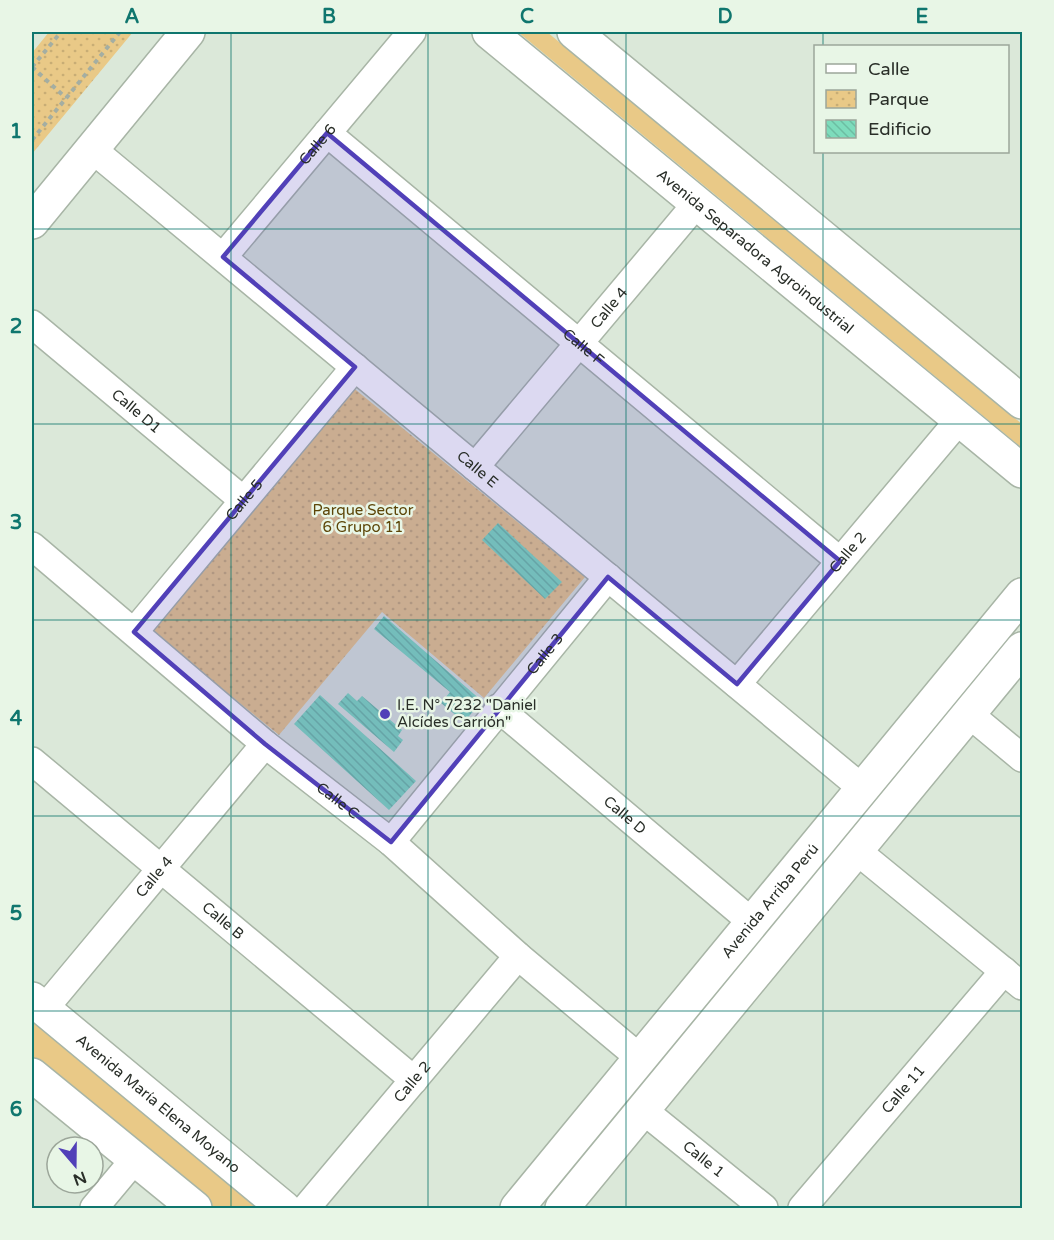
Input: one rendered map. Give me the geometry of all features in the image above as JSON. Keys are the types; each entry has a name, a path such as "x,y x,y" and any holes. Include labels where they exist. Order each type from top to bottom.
{"street":[{"path":"32,222 188,32"},
{"name":"Calle 6","path":"223,257 412,32"},
{"name":"Avenida Separadora Agroindustrial","path":"489,32 1023,471"},
{"path":"574,32 1023,402"},
{"name":"Calle F","path":"327,133 840,561"},
{"name":"Calle E","path":"92,148 863,789"},
{"name":"Calle 4","path":"475,467 697,203"},
{"name":"Calle D1","path":"32,324 243,500"},
{"name":"Calle 5","path":"134,632 355,367"},
{"name":"Calle 2","path":"737,684 960,419"},
{"name":"Calle C","path":"32,546 265,744 391,842 518,956 640,1059"},
{"name":"Calle 3","path":"391,842 498,708 608,577"},
{"name":"Avenida Arriba Perú","path":"517,1209 1023,595"},
{"path":"562,1209 1023,649"},
{"name":"Calle D","path":"498,708 753,923"},
{"path":"969,714 1023,758"},
{"name":"Calle 4","path":"38,1004 160,869 265,744"},
{"name":"Calle B","path":"32,761 414,1080"},
{"path":"856,851 1013,979"},
{"name":"Calle 2","path":"306,1209 518,956"},
{"name":"Calle 11","path":"802,1209 1013,979"},
{"name":"Avenida María Elena Moyano","path":"38,1004 284,1209"},
{"path":"32,1075 195,1209"},
{"name":"Calle 1","path":"643,1110 764,1209"},
{"path":"94,1209 135,1159"}],"path":[{"path":"61,32 32,67 66,98"},
{"path":"32,140 120,32"}],"highlighted area":[{"path":"327,133 840,561 737,684 608,577 391,842 265,744 134,632 355,367 223,257"}],"green space":[{"path":"49,32 133,32 32,154 32,53"},
{"path":"518,32 547,32 1022,424 1022,448"},
{"name":"Parque Sector 6 Grupo 11","path":"351,386 585,577 484,698 382,612 279,735 146,627"},
{"path":"32,1016 266,1208 214,1208 32,1057"}],"building":[{"path":"498,523 562,582 545,599 482,540"},
{"path":"384,616 482,701 464,722 441,703 450,692 374,629"},
{"path":"348,693 357,701 362,696 402,730 398,736 403,740 394,752 338,704"},
{"path":"320,695 416,781 389,810 294,724"}],"place":[{"name":"I.E. N° 7232 \"Daniel Alcídes Carrión\"","path":"385,714"}]}
